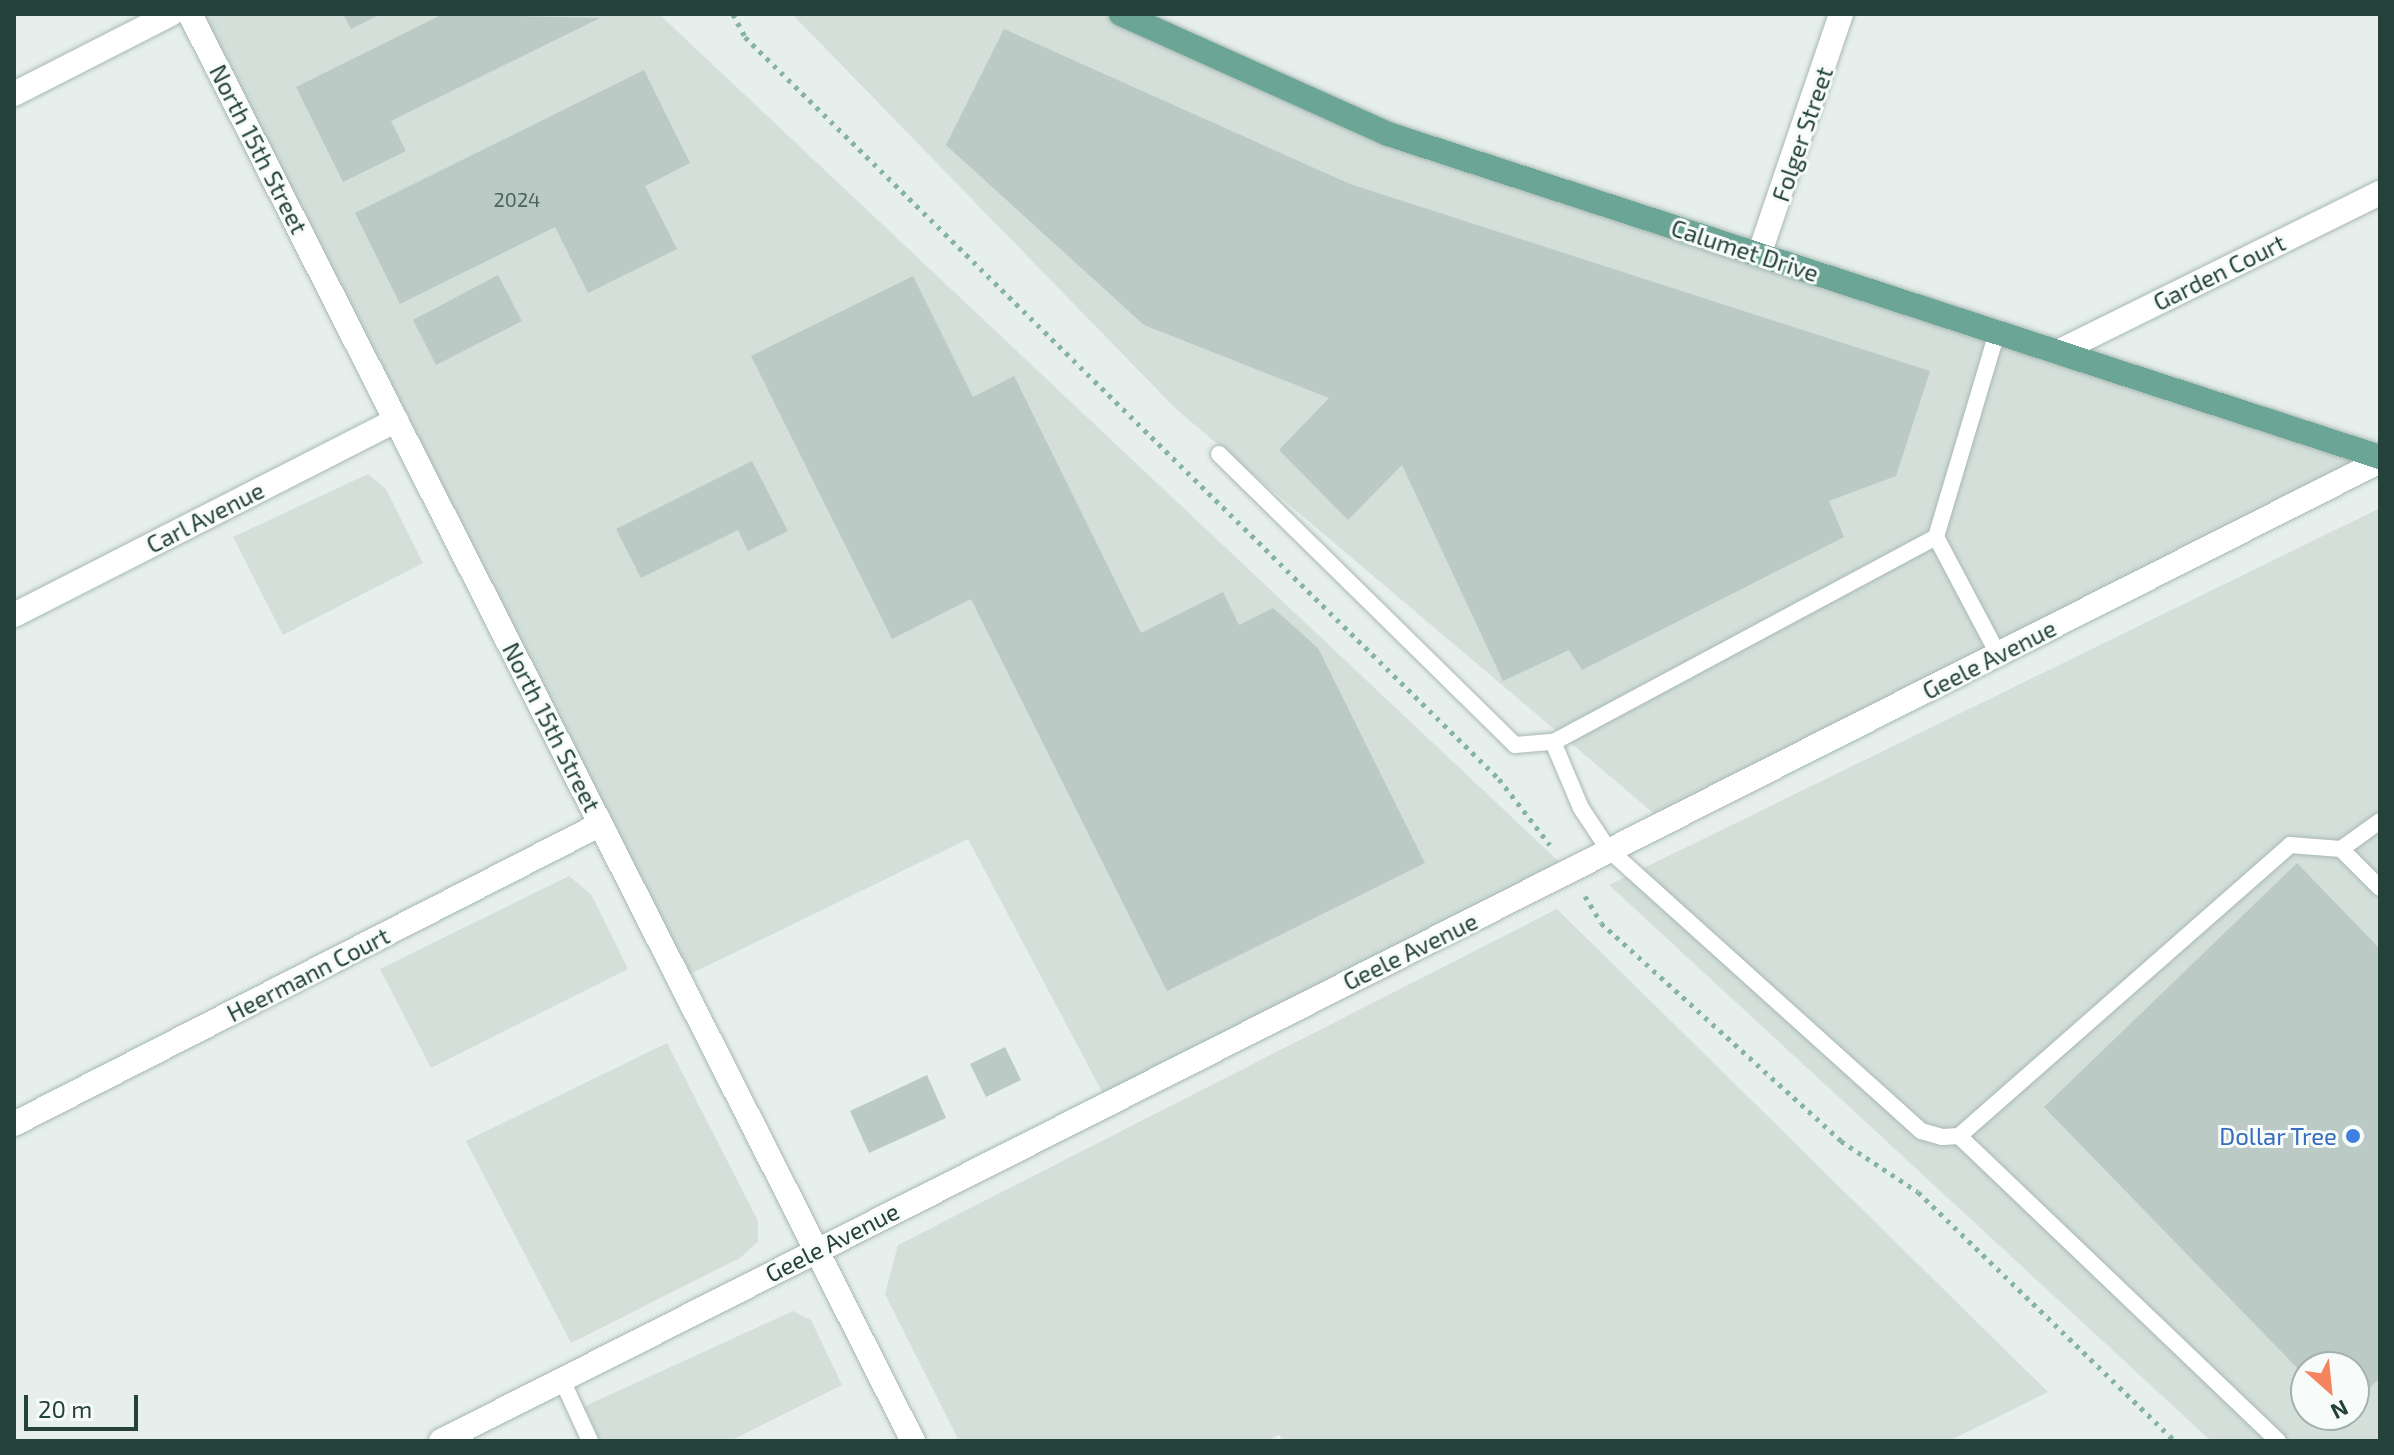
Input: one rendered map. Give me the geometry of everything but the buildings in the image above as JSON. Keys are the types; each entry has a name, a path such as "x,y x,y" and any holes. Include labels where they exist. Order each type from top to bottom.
{"main road":[{"name":"Calumet Drive","path":"1121,14 1388,134 2380,459"}],"street":[{"path":"14,94 171,14"},
{"name":"North 15th Street","path":"190,14 913,1441"},
{"name":"Folger Street","path":"1759,255 1841,14"},
{"name":"Garden Court","path":"2058,352 2380,193"},
{"name":"Carl Avenue","path":"14,615 396,420"},
{"name":"Geele Avenue","path":"441,1441 1570,872 1608,849 2380,459"},
{"name":"Heermann Court","path":"14,1124 601,824"}],"lane":[{"path":"1997,332 1936,537 1998,654"},
{"path":"1219,454 1515,745 1553,742 1936,537"},
{"path":"1553,742 1581,808 1608,849 1921,1131 1959,1136 2278,1441"},
{"path":"1959,1136 2290,845 2341,849 2380,821"},
{"path":"2341,849 2380,888"},
{"path":"562,1380 590,1441"}],"path":[{"path":"733,14 756,48 1499,779 1570,872 1601,923 1841,1141 1918,1192 2175,1441"}],"shaded area":[{"path":"190,14 659,14 1570,872 1108,1103 968,839 680,979"},
{"path":"792,14 1121,14 1388,134 2380,457 1664,822 1176,409"},
{"path":"368,474 386,489 423,563 283,635 233,537"},
{"path":"2380,508 2380,1441 2211,1441 1609,885"},
{"path":"569,876 591,894 628,969 431,1068 380,969"},
{"path":"1557,909 2048,1392 1949,1441 1283,1441 1279,1435 1267,1441 959,1441 885,1294 898,1245"},
{"path":"667,1043 758,1221 758,1242 740,1258 571,1343 466,1141"},
{"path":"793,1311 811,1320 842,1385 730,1441 600,1441 583,1407"}],"place":[{"name":"Dollar Tree","path":"2353,1136"}]}
